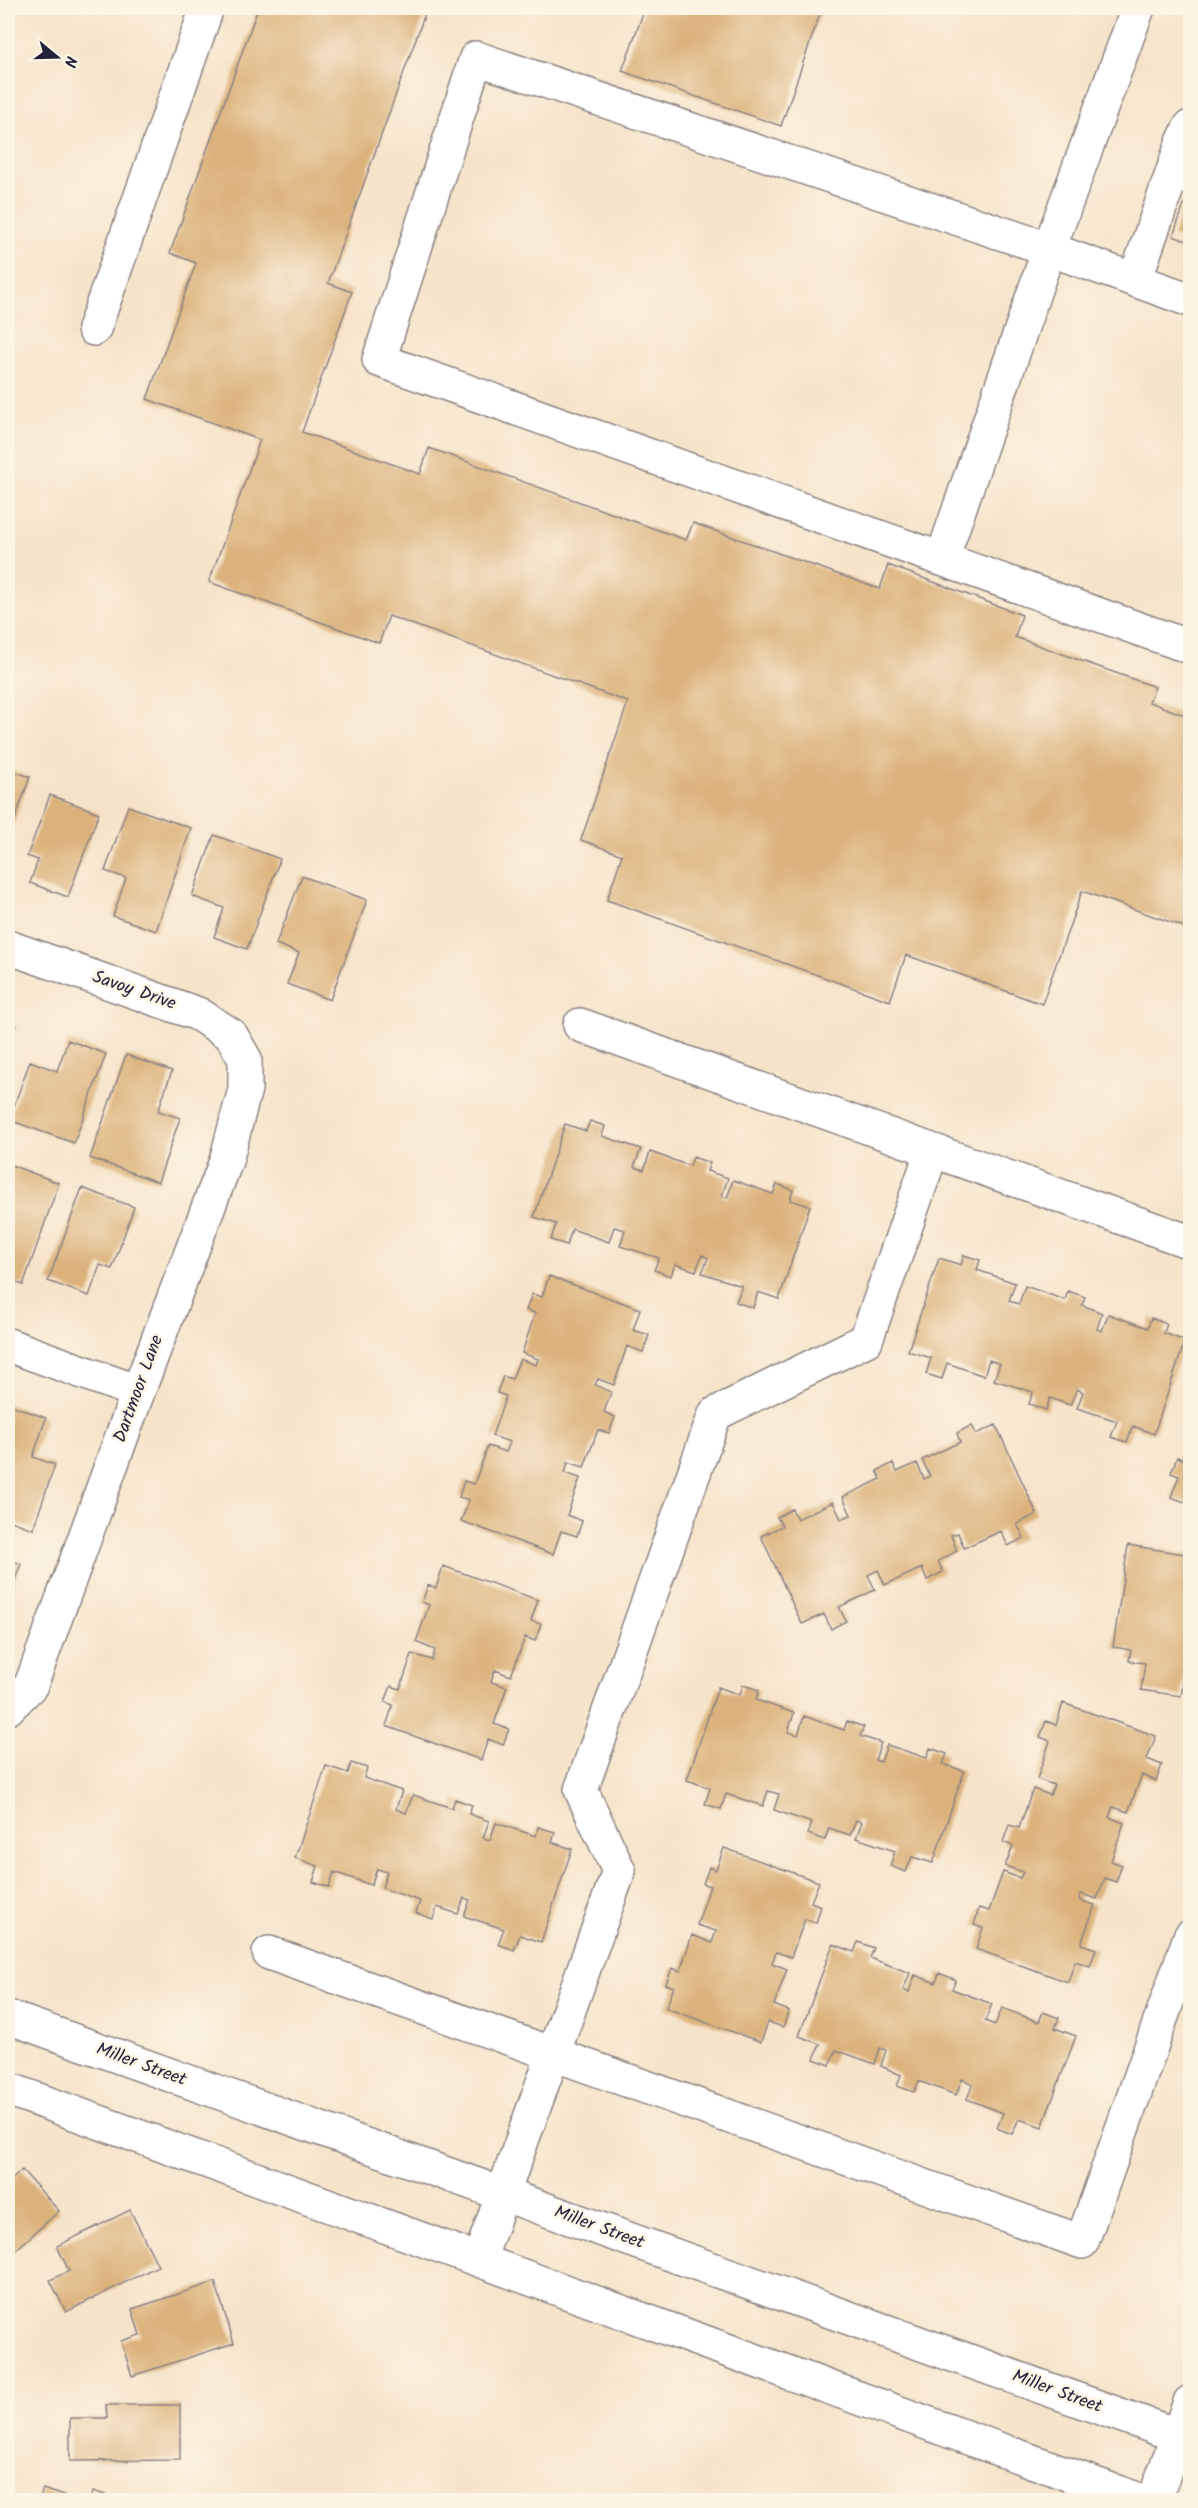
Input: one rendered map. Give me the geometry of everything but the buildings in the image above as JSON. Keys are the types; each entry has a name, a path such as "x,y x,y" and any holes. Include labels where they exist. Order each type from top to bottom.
{"street":[{"path":"94,329 207,8"},
{"path":"942,559 1049,249 1138,8"},
{"path":"1191,300 1049,249 476,58 379,360 1191,647"},
{"path":"1135,280 1183,142 1191,127"},
{"name":"Savoy Drive","path":"8,947 198,1014 231,1035 245,1059"},
{"path":"580,1025 1191,1242"},
{"name":"Dartmoor Lane","path":"8,1708 31,1685 225,1161 245,1089 245,1059"},
{"path":"479,2260 619,1871 580,1790 715,1414 866,1340 932,1151"},
{"path":"8,1345 138,1392"},
{"path":"269,1953 1083,2242 1191,1936"},
{"name":"Miller Street","path":"8,2017 1184,2438"},
{"path":"8,2089 1139,2500"},
{"path":"1154,2500 1184,2438 1191,2402"}]}
